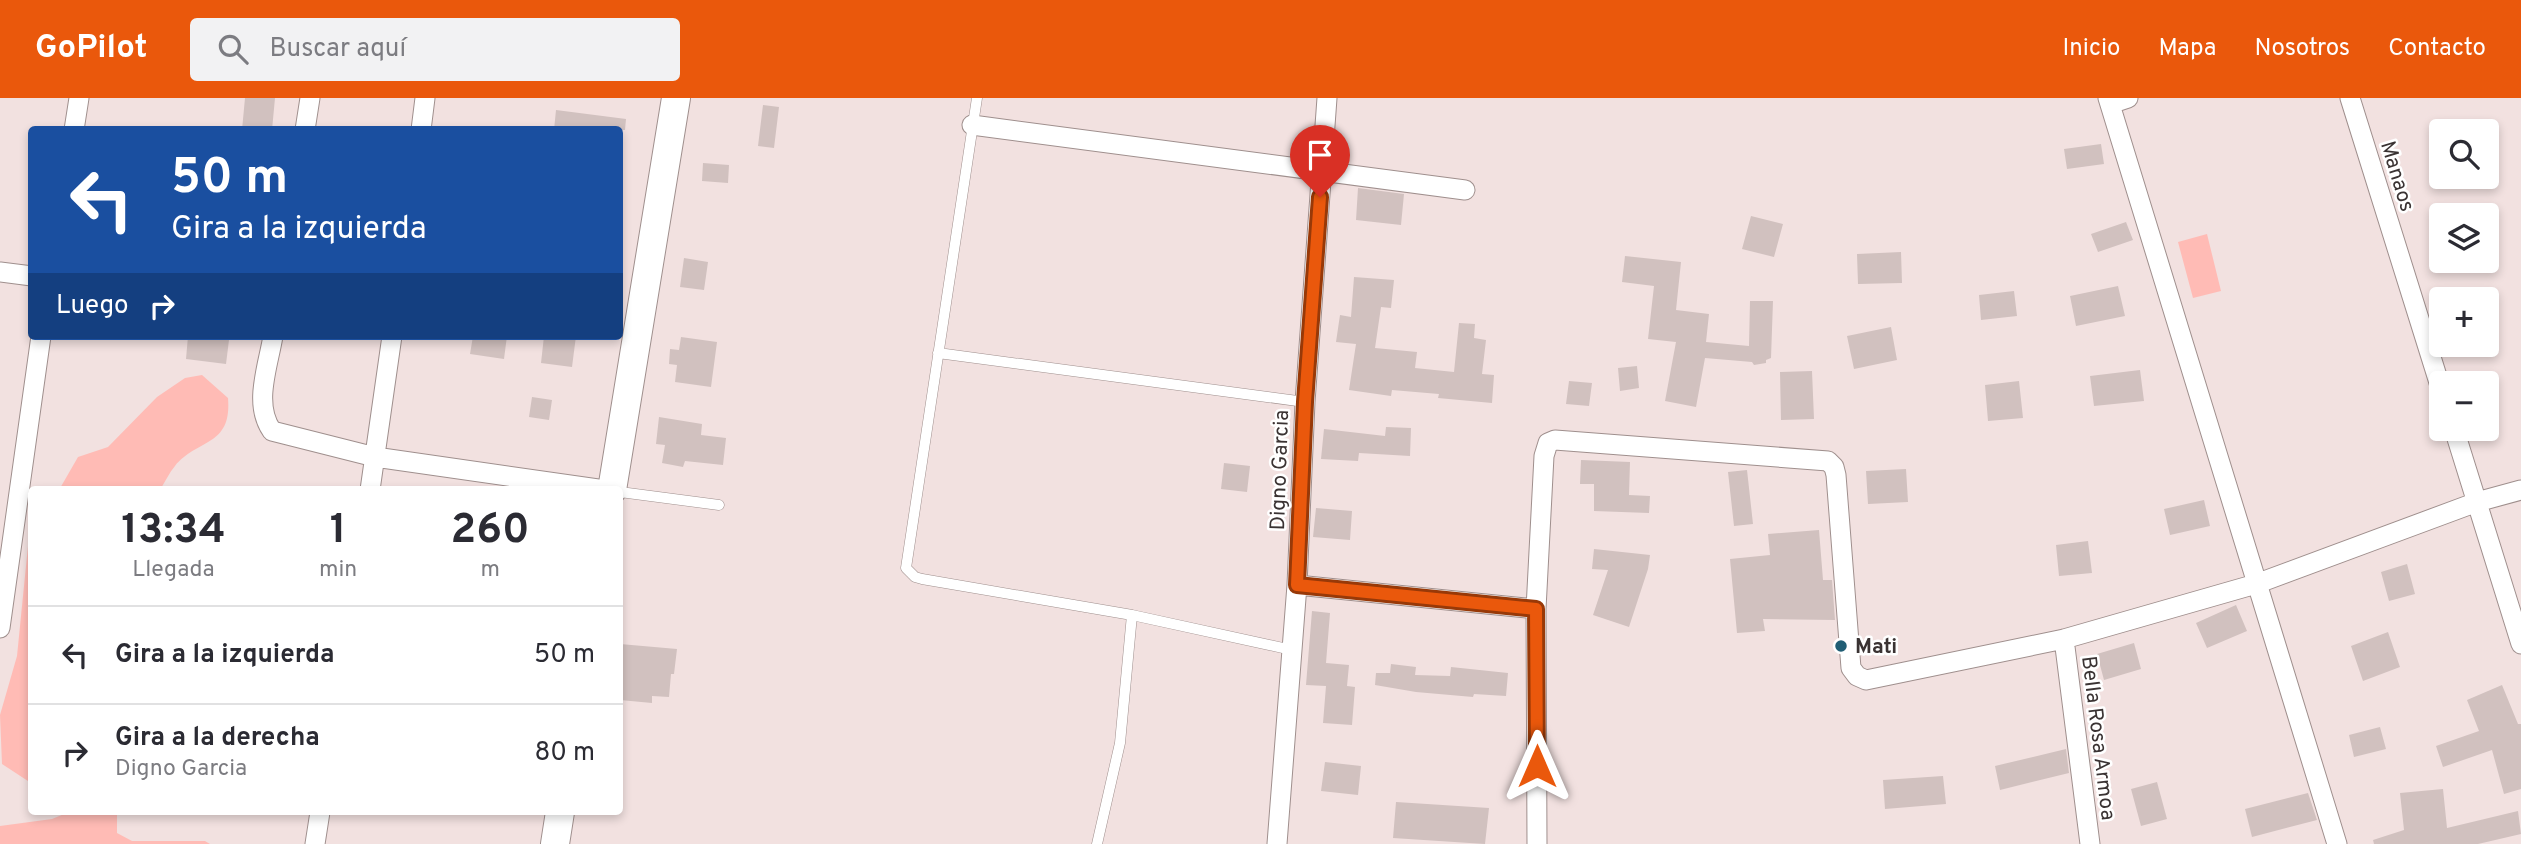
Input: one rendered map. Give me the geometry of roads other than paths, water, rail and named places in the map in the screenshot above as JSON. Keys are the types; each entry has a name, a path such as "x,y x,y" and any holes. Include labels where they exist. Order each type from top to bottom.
{"street":[{"path":"75,126 79,98"},
{"path":"306,126 310,98"},
{"path":"422,126 425,98"},
{"path":"613,486 676,98"},
{"name":"Digno Garcia","path":"1278,844 1327,98"},
{"name":"Manaos","path":"2350,98 2435,371"},
{"path":"2116,100 2256,584 2337,844"},
{"path":"972,125 1465,190"},
{"path":"0,272 28,275"},
{"path":"0,628 40,340"},
{"path":"272,340 261,404 263,419 272,431 375,457 577,486"},
{"path":"371,486 391,340"},
{"path":"1537,844 1536,609 1544,456 1548,443 1562,439 1828,461 1834,467 1836,475 1851,668 1857,676 1866,680 2064,639 2256,584 2477,502 2521,490"},
{"path":"2458,441 2521,644"},
{"path":"1297,585 1536,609"},
{"name":"Bella Rosa Armoa","path":"2064,639 2090,844"},
{"path":"315,844 320,815"},
{"path":"555,844 560,815"}],"lane":[{"path":"977,98 906,568 909,573 922,579 1132,615 1292,650"},
{"path":"938,353 1305,402"},
{"path":"623,492 719,505"},
{"path":"1097,844 1120,743 1132,615"}],"place":[{"name":"Mati","path":"1841,646"}]}
